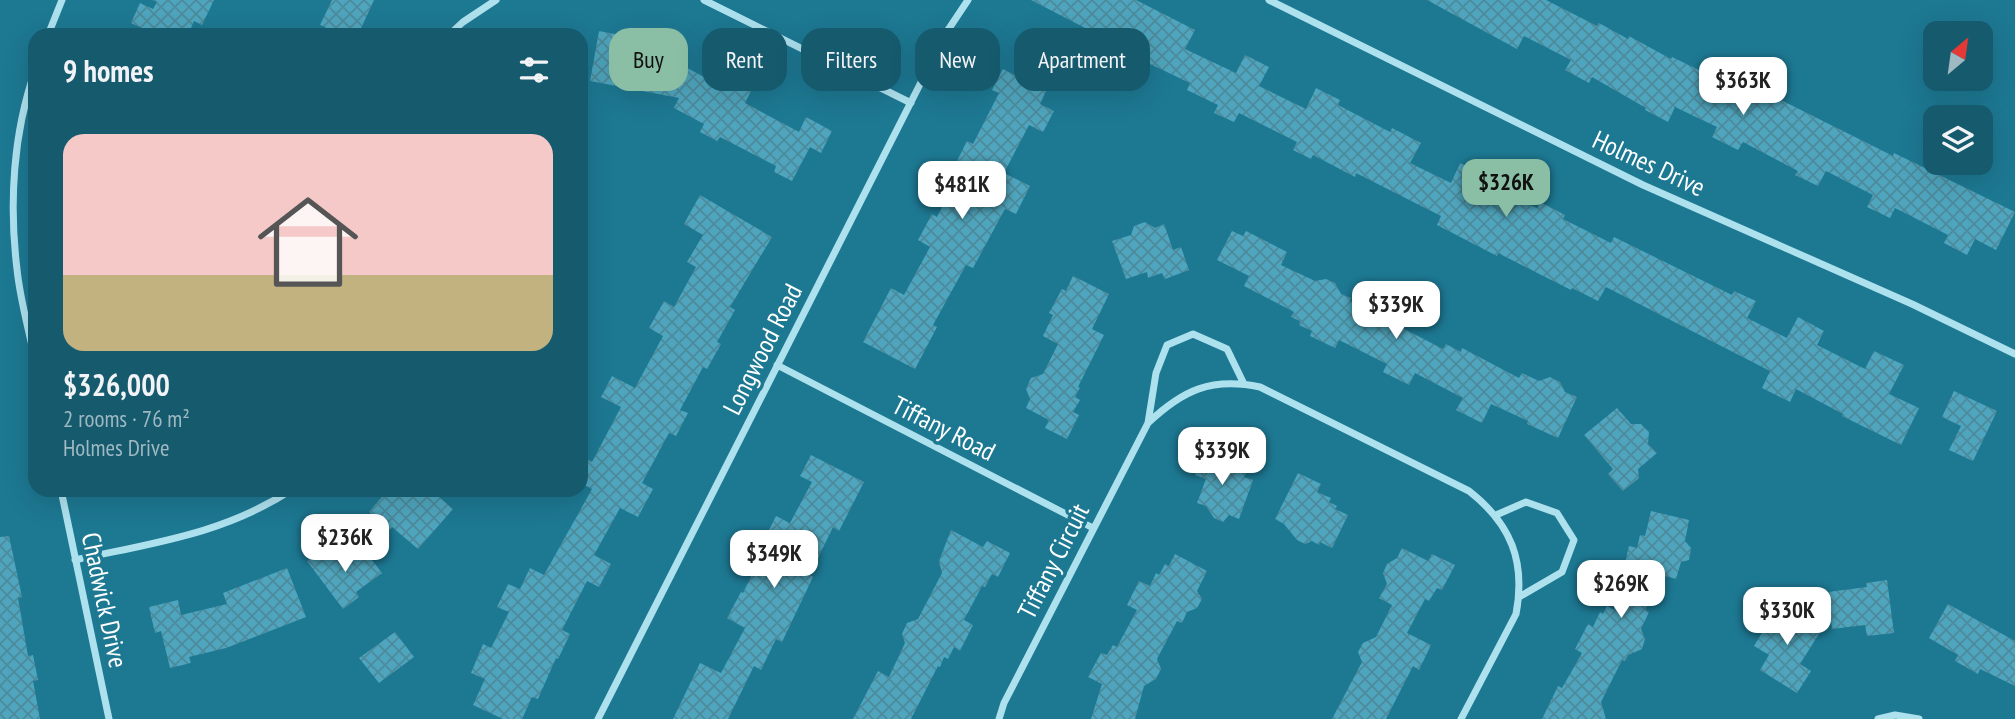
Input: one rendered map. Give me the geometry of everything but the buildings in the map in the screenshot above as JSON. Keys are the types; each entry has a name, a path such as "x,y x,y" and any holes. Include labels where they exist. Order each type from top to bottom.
{"street":[{"path":"51,28 62,0"},
{"path":"457,28 496,0"},
{"path":"704,0 911,103"},
{"name":"Longwood Road","path":"598,719 946,33 968,0"},
{"name":"Holmes Drive","path":"1269,0 1643,185 1912,304 2015,354"},
{"path":"28,100 19,137 13,210 17,270 28,325"},
{"name":"Tiffany Circuit","path":"1148,424 1156,373 1167,345 1193,334 1227,349 1244,384"},
{"name":"Tiffany Road","path":"777,365 1093,528"},
{"name":"Tiffany Circuit","path":"999,719 1004,703 1148,424 1169,403 1199,388 1227,383 1260,387 1469,491 1496,515 1513,545 1518,562 1519,597 1516,614 1461,719"},
{"name":"Chadwick Drive","path":"62,497 109,719"},
{"path":"75,560 210,530 245,517 279,497"},
{"path":"1496,515 1526,502 1557,513 1574,540 1562,572 1519,597"},
{"path":"1878,719 1895,715 1919,719"}]}
